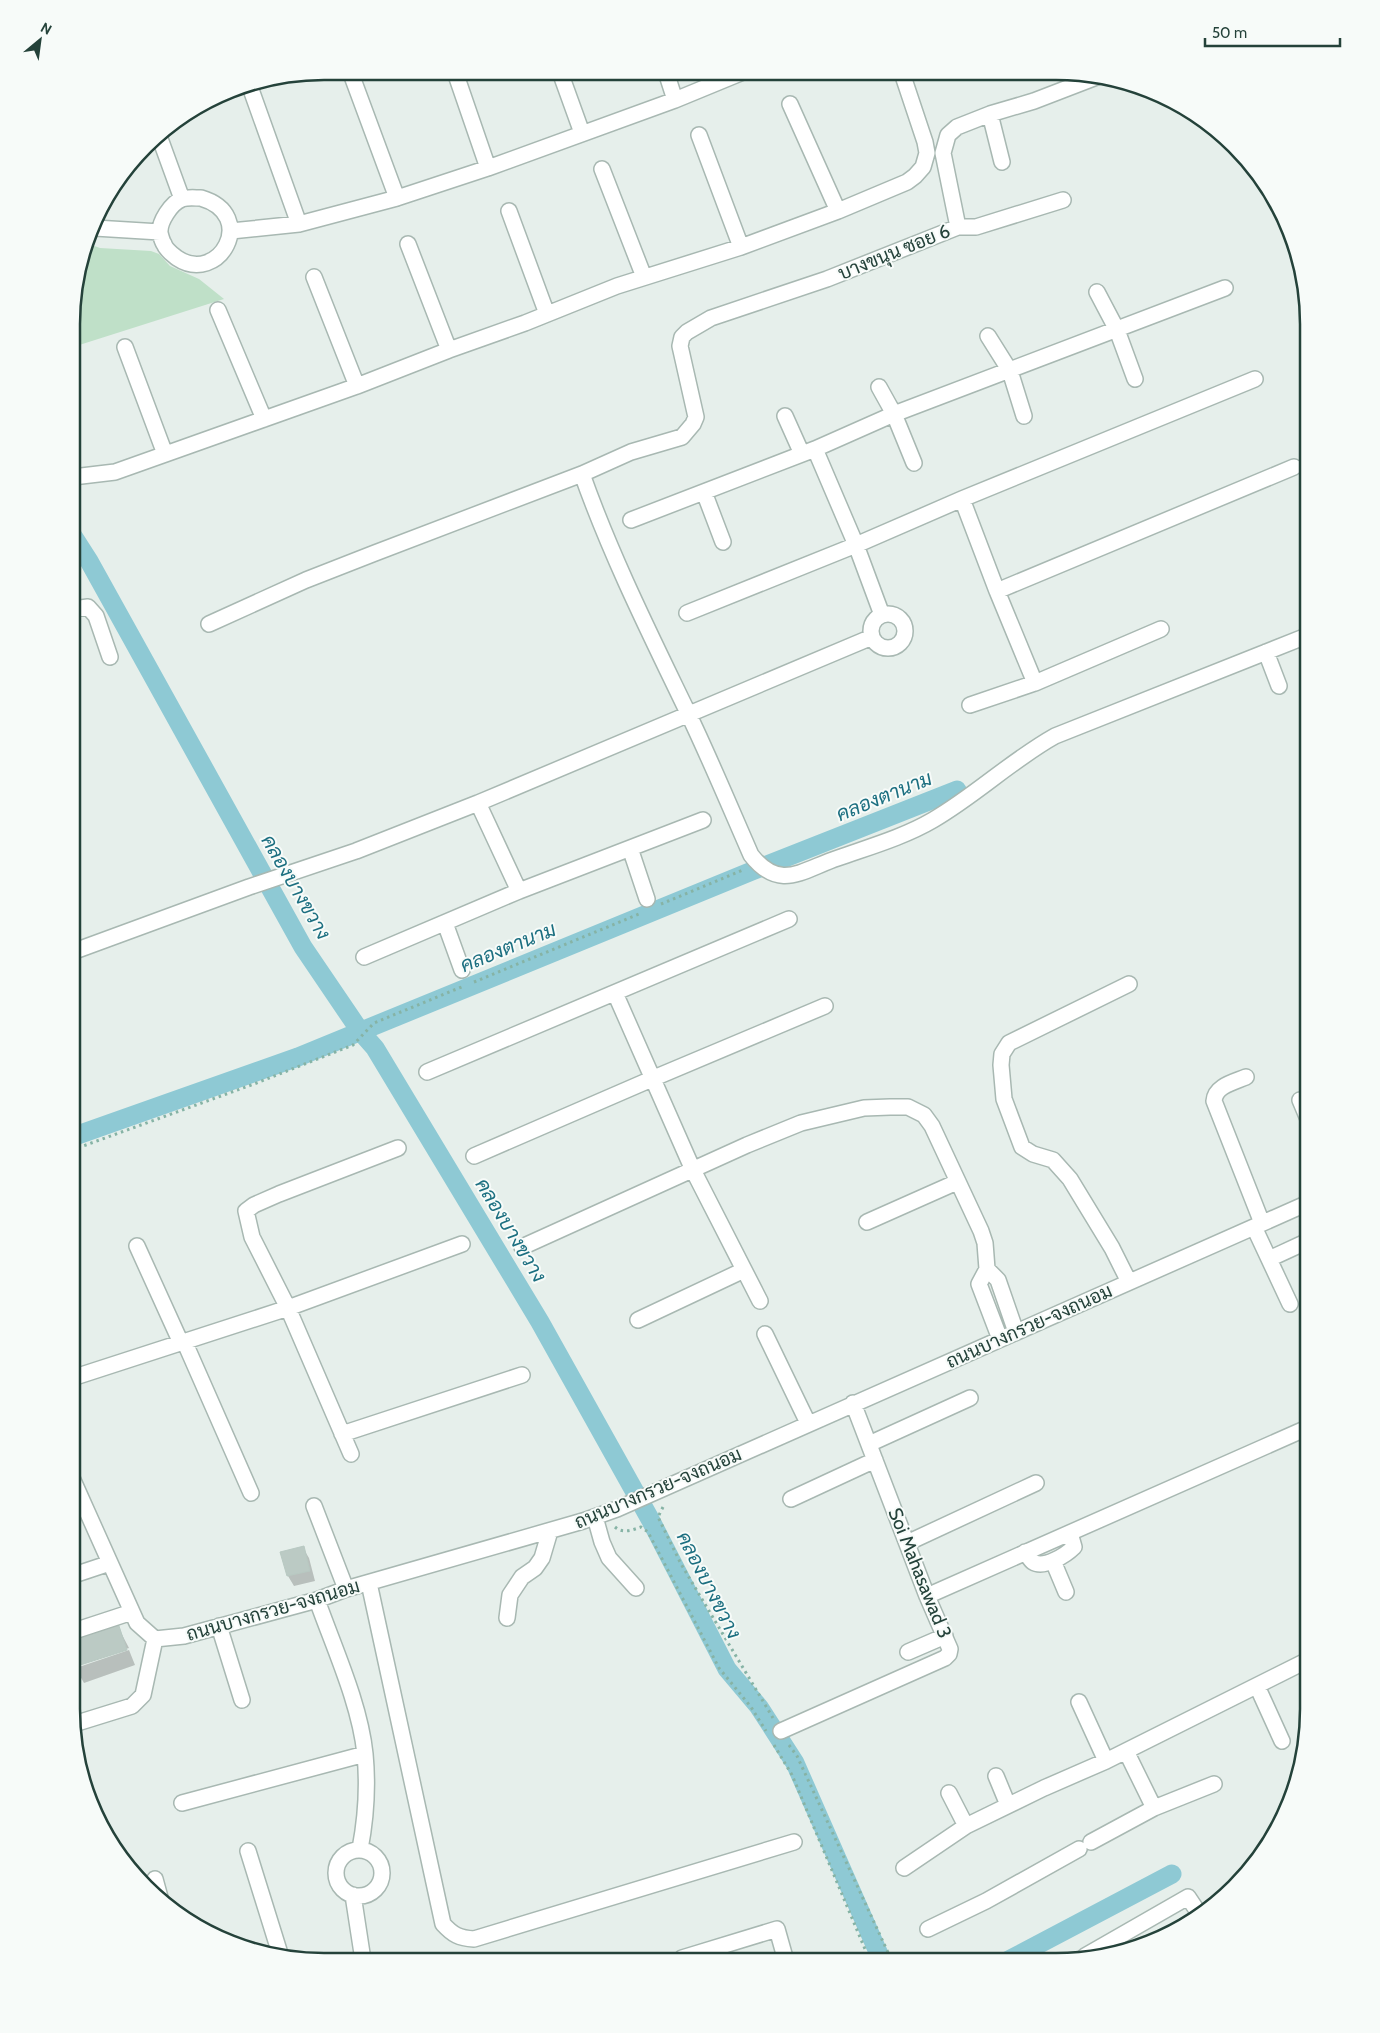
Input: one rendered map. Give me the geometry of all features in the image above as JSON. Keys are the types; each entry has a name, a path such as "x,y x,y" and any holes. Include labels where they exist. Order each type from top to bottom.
{"street":[{"path":"353,80 397,198"},
{"path":"458,80 488,168"},
{"path":"563,80 582,133"},
{"path":"669,80 675,100"},
{"path":"231,231 299,224 397,198 488,168 675,100 723,80"},
{"path":"80,476 115,472 357,386 644,277 741,247 838,211 907,182 923,168 926,153 925,142 904,80"},
{"name":"บางขนุน ซอย 6","path":"209,624 315,577 582,474 631,452 682,437 696,417 680,346 682,338 687,332 711,318 827,279 958,227 943,153 948,135 957,127 990,114 1034,101 1083,82"},
{"path":"252,91 299,224"},
{"path":"790,104 838,211"},
{"path":"990,114 1002,162"},
{"path":"699,135 741,247"},
{"path":"161,142 182,199"},
{"path":"602,169 644,277"},
{"path":"201,198 212,201 222,208 228,219 231,231 227,245 218,257 209,262 190,264 171,254 165,247 160,232 170,209 182,199 201,198"},
{"path":"958,227 976,227 1007,219 1063,200"},
{"path":"509,211 547,314"},
{"path":"100,228 160,232"},
{"path":"408,244 449,350"},
{"path":"314,277 357,386"},
{"path":"631,520 808,451 894,414 1225,288"},
{"path":"1097,292 1117,330 1135,379"},
{"path":"218,310 264,419"},
{"path":"988,336 1010,371 1024,416"},
{"path":"125,347 165,454"},
{"path":"687,613 856,545 962,498 1255,379"},
{"path":"879,387 894,414 914,463"},
{"path":"785,416 808,451 856,545 882,615"},
{"path":"997,591 1294,467"},
{"path":"582,474 593,505 641,618 688,714 751,855 762,868 772,873 789,877 932,821 970,796 1029,751 1055,736 1300,638"},
{"path":"704,492 723,542"},
{"path":"962,498 997,591 1035,683"},
{"path":"80,608 88,607 96,616 110,657"},
{"path":"889,614 901,620 904,626 904,639 894,648 887,648 875,643 872,637 872,624 882,615 889,614"},
{"path":"970,705 1035,683 1161,630"},
{"path":"80,949 295,870 356,851 478,803 872,637"},
{"path":"1266,652 1279,686"},
{"path":"478,803 519,891"},
{"path":"364,957 519,891 703,820"},
{"path":"630,848 653,902"},
{"path":"427,1072 789,919"},
{"path":"445,923 462,970"},
{"path":"1129,984 1008,1043 1002,1054 1001,1065 1004,1099 1022,1147 1033,1154 1052,1160 1070,1179 1112,1248 1129,1282"},
{"path":"616,993 693,1170 760,1301"},
{"path":"474,1156 825,1006"},
{"path":"1246,1077 1221,1088 1216,1093 1214,1101 1269,1259 1290,1304"},
{"path":"522,1248 747,1145 801,1123 864,1108 908,1107 924,1115 932,1126 985,1243 987,1269 979,1284 1000,1339"},
{"path":"351,1454 288,1308 252,1237 246,1212 254,1205 279,1194 398,1148"},
{"path":"867,1222 957,1182"},
{"name":"ถนนบางกรวย-จงถนอม","path":"155,1638 184,1636 318,1600 346,1589 602,1515 1300,1207"},
{"path":"80,1375 288,1308 462,1244"},
{"path":"1269,1259 1300,1245"},
{"path":"137,1246 251,1493"},
{"path":"987,1269 998,1280 1016,1332"},
{"path":"638,1320 744,1270"},
{"path":"765,1334 808,1423"},
{"path":"342,1434 522,1375"},
{"path":"869,1444 970,1398"},
{"name":"Soi Mahasawad 3","path":"773,1735 944,1658 949,1654 950,1649 927,1596 854,1403"},
{"path":"927,1596 1300,1431"},
{"path":"792,1499 876,1460"},
{"path":"907,1543 1036,1483"},
{"path":"80,1496 137,1623 155,1638 143,1695 132,1706 81,1722"},
{"path":"314,1506 346,1589"},
{"path":"602,1515 602,1542 609,1558 636,1588"},
{"path":"507,1618 510,1595 522,1577 535,1568 542,1558 550,1531"},
{"path":"1026,1552 1034,1563 1040,1564 1053,1561 1074,1547 1070,1533"},
{"path":"1053,1561 1066,1592"},
{"path":"80,1573 110,1563"},
{"path":"369,1583 443,1924 453,1935 474,1939 794,1842"},
{"path":"318,1600 344,1672 358,1718 365,1754 366,1819 360,1850"},
{"path":"80,1629 132,1612"},
{"path":"219,1626 242,1700"},
{"path":"908,1652 945,1636"},
{"path":"904,1868 966,1826 1106,1761 1300,1664"},
{"path":"1257,1686 1282,1741"},
{"path":"1079,1702 1106,1761"},
{"path":"1126,1751 1154,1808"},
{"path":"182,1803 365,1754"},
{"path":"996,1776 1008,1805"},
{"path":"928,1929 986,1901 1154,1808 1214,1784"},
{"path":"949,1794 966,1826"},
{"path":"360,1850 368,1851 380,1862 382,1877 374,1890 360,1896 346,1892 337,1881 336,1866 346,1854 360,1850"},
{"path":"248,1851 279,1949"},
{"path":"155,1879 157,1887"},
{"path":"353,1895 362,1953"},
{"path":"1105,1948 1188,1897 1196,1909"},
{"path":"698,1953 777,1929 784,1953"}],"path":[{"path":"653,902 751,867"},
{"path":"80,1147 254,1084 353,1045 374,1023 640,913"},
{"path":"602,1515 618,1530 626,1531 641,1527 648,1532 719,1668 773,1735 792,1775 867,1953"}],"green space":[{"path":"93,246 100,248 151,251 159,254 170,266 199,279 224,299 80,345 82,292"}],"building":[{"path":"304,1546 310,1571 287,1576 280,1552"},
{"path":"118,1623 127,1650 80,1665 80,1636"}],"waterway":[{"name":"คลองบางขวาง","path":"80,547 303,947 360,1031 375,1048 540,1322 650,1519 727,1669 759,1707 795,1763 878,1953"},
{"name":"คลองตานาม","path":"80,1134 298,1057 752,871 957,790"},
{"path":"1022,1953 1172,1874"}]}
